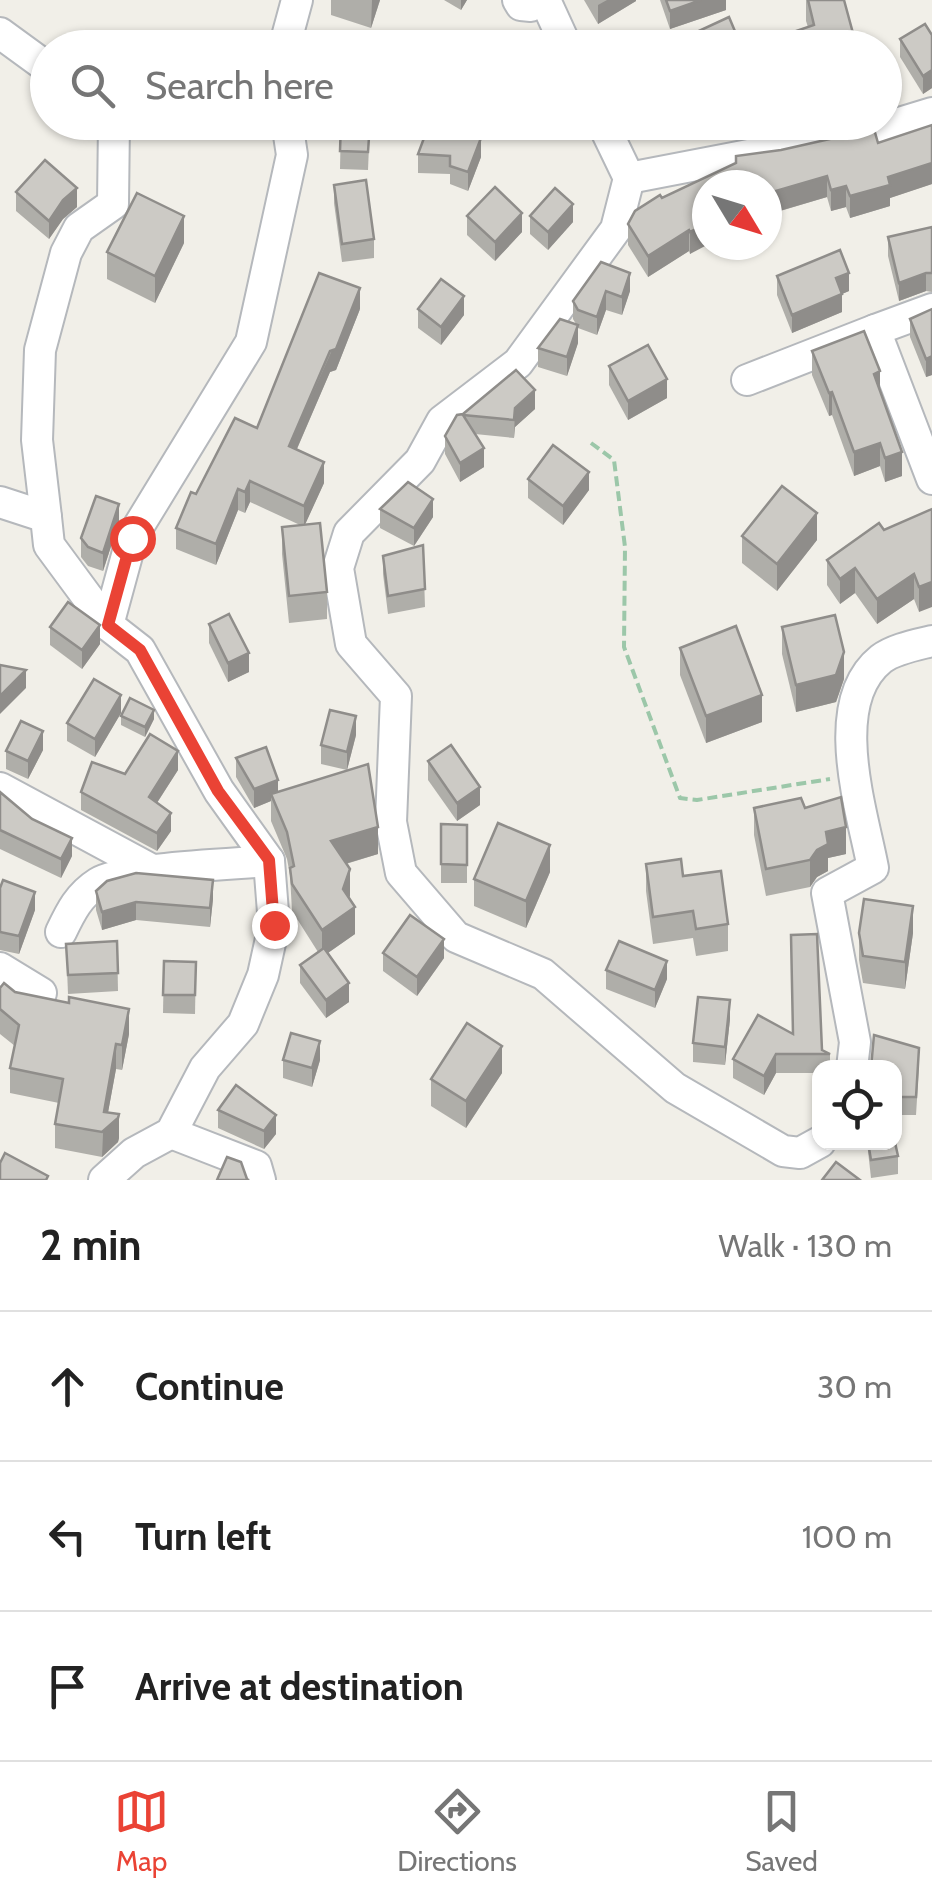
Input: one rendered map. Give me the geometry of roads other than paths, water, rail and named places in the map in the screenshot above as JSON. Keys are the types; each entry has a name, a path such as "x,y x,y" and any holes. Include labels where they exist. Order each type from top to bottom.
{"street":[{"path":"288,30 296,0"},
{"path":"518,0 531,6 543,0 558,30"},
{"path":"0,32 30,54"},
{"path":"902,122 932,113"},
{"path":"104,1180 134,1154 171,1134 205,1068 243,1024 263,975 274,925 269,860 218,791 140,650 108,625 49,545 37,440 40,350 66,253 80,228 112,204 114,140"},
{"path":"108,625 132,538 251,342 292,156 290,140"},
{"path":"611,140 629,178 616,229 518,363 442,421 420,461 349,533 338,568 350,644 396,696 391,822 401,872 456,936 543,974 676,1088 783,1151 800,1153 812,1146"},
{"path":"629,178 827,140"},
{"path":"747,380 932,309"},
{"path":"875,330 932,480"},
{"path":"0,502 46,517"},
{"path":"853,1060 855,1042 827,893 873,868 855,776 850,716 859,684 881,659 932,641"},
{"path":"0,788 154,871"},
{"path":"62,932 76,901 102,880 269,860"},
{"path":"0,968 41,992"},
{"path":"171,1134 256,1166 260,1180"}]}
